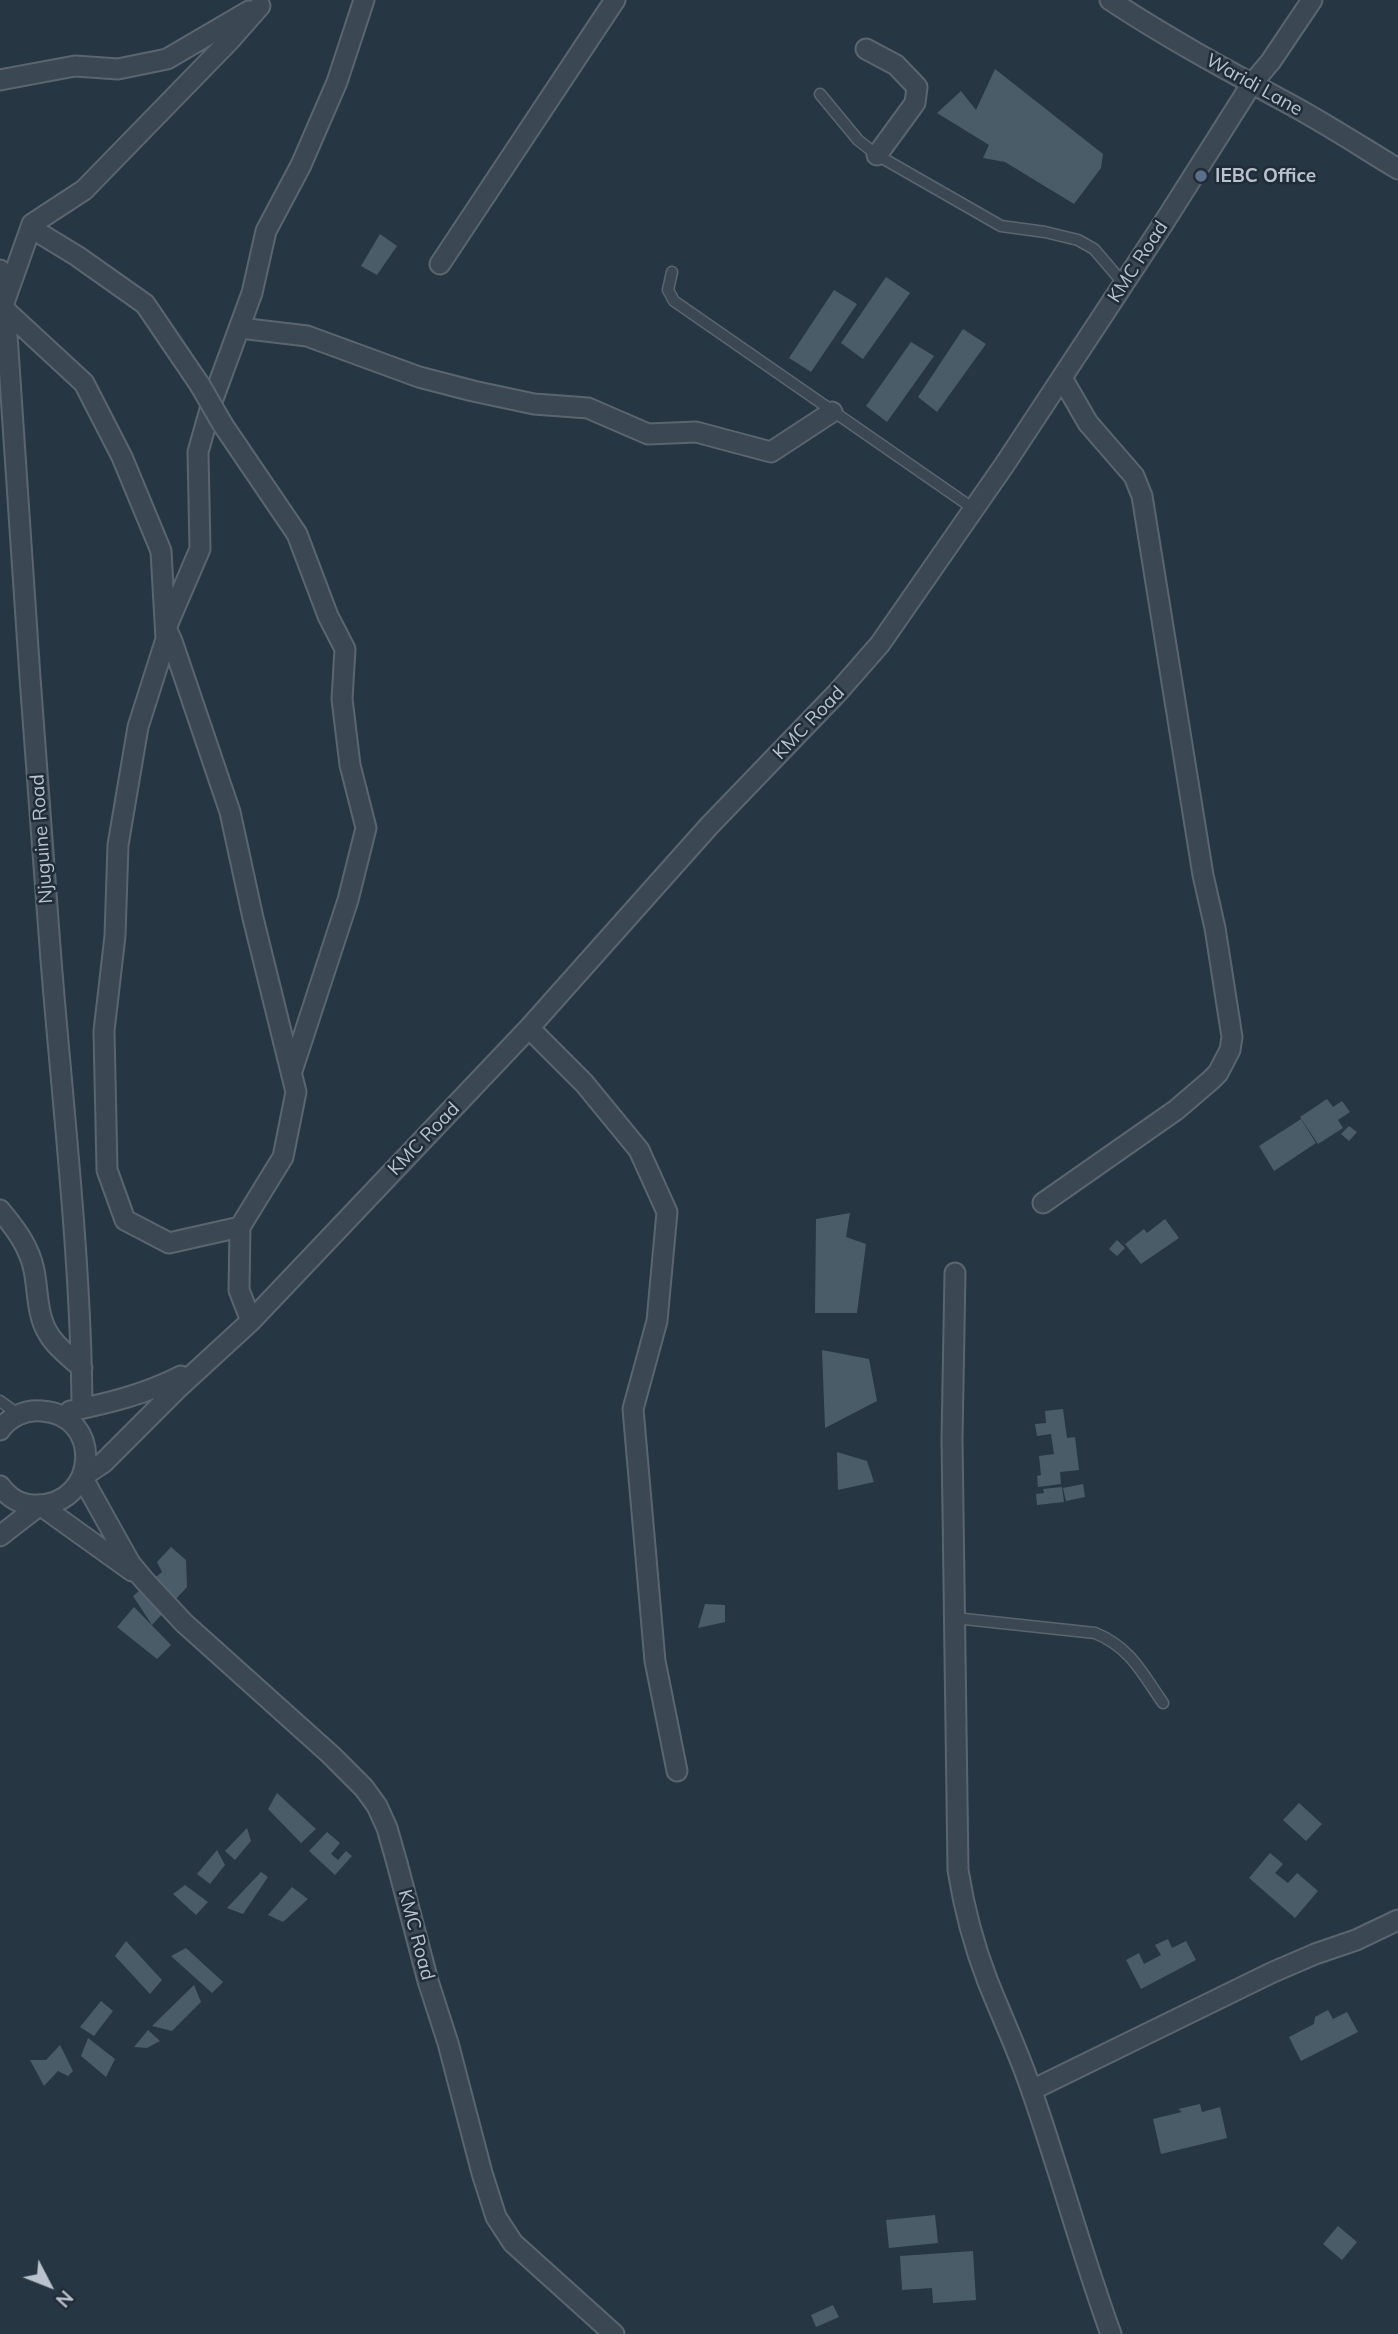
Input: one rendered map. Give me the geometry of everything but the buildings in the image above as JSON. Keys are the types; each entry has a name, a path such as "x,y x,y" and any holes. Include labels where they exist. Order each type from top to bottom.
{"street":[{"path":"251,1321 239,1290 240,1227 283,1157 296,1092 230,812 166,628 200,549 198,452 213,399 252,293 266,230 301,165 337,82 364,0"},
{"path":"440,264 615,0"},
{"name":"Waridi Lane","path":"1110,0 1398,169"},
{"name":"KMC Road","path":"614,2334 513,2243 496,2217 390,1840 377,1806 365,1788 331,1755 184,1623 144,1580 130,1563 82,1477 103,1463 204,1363 251,1321 529,1028 709,826 838,692 880,644 975,510 1251,85 1271,61 1312,0"},
{"path":"0,80 75,66 118,69 167,59 265,3"},
{"path":"240,1227 169,1243 125,1220 107,1170 104,1031 115,936 118,845 138,727 166,639 161,551 122,457 84,383 3,306 32,224 84,190 265,3"},
{"path":"866,49 897,65 917,87 915,103 877,155"},
{"path":"31,228 77,256 145,304 297,534 328,616 345,649 342,699 350,765 366,828 348,900 292,1072"},
{"name":"Njuguine Road","path":"0,270 82,1368 82,1408"},
{"path":"240,328 307,336 419,377 472,391 534,404 588,408 648,434 696,432 771,452 832,412"},
{"path":"1043,1203 1176,1110 1211,1080 1218,1073 1230,1050 1232,1037 1217,939 1203,876 1142,496 1134,476 1087,423 1062,378"},
{"path":"529,1028 584,1083 639,1150 667,1212 657,1321 633,1409 655,1661 677,1771"},
{"path":"0,1210 17,1229 24,1242 33,1269 47,1333 82,1368"},
{"path":"955,1273 952,1439 958,1870 963,1900 988,1980 1032,2090 1111,2334"},
{"name":"KMC Road","path":"18,1414 34,1410 82,1408 121,1400 159,1387 204,1363"},
{"path":"0,1536 40,1505 48,1505 62,1499 74,1489 82,1477 86,1460 85,1444 77,1429 65,1418 46,1411"},
{"path":"0,1430 18,1414"},
{"name":"KMC Road","path":"0,1486 6,1494 19,1502 40,1505 144,1580"},
{"path":"1032,2090 1271,1973 1356,1940 1398,1920"}],"lane":[{"path":"820,94 858,140 877,155 1001,226 1077,240 1094,250 1124,284"},
{"path":"672,272 668,290 674,301 975,510"},
{"path":"0,1401 18,1414"},
{"path":"956,1618 1104,1636 1130,1655 1163,1703"}],"place":[{"name":"IEBC Office","path":"1201,176"}]}
